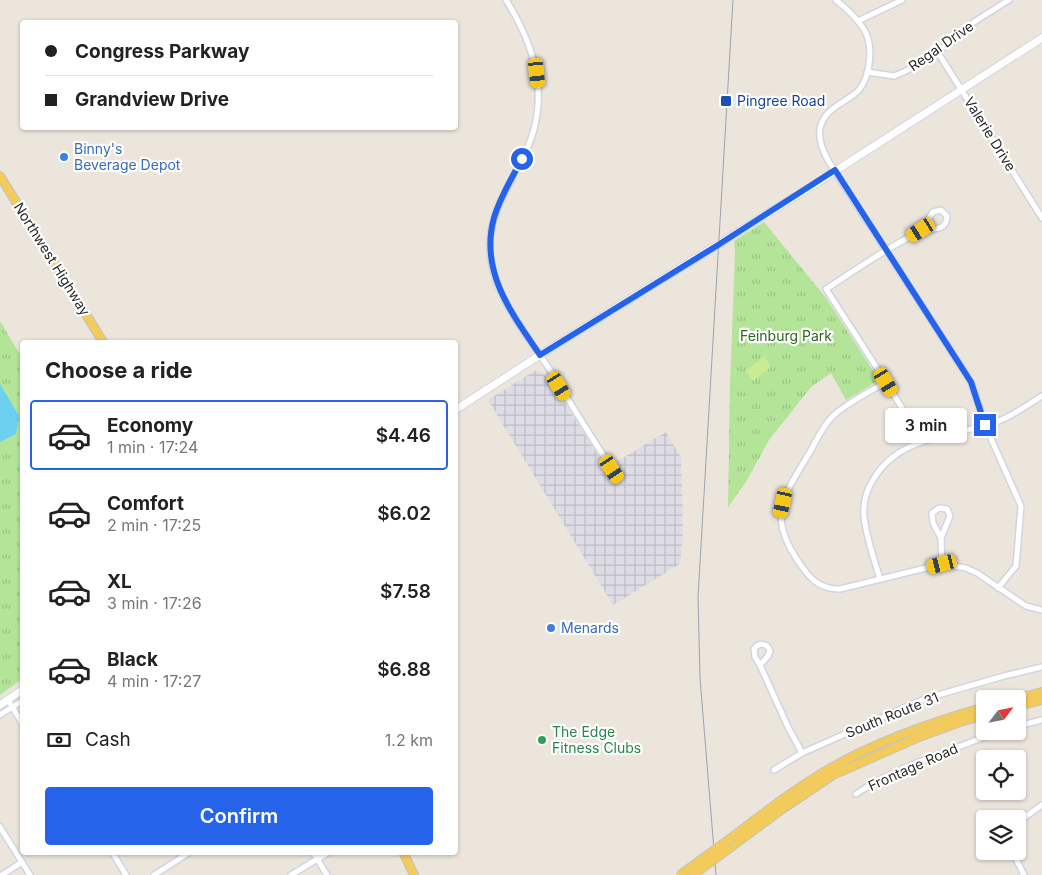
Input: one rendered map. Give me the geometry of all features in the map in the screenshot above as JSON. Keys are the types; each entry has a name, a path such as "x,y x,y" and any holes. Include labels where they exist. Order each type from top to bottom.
{"main road":[{"name":"Northwest Highway","path":"0,176 102,340"},
{"path":"1026,696 1042,692"},
{"path":"1026,704 1042,700"},
{"path":"680,875 776,803 829,769 896,737 976,709"},
{"path":"693,875 781,810 833,775 918,737 976,718"},
{"path":"404,855 414,875"}],"street":[{"path":"506,0 521,25 534,58 538,87 530,144 504,192 494,218 490,235 492,269 497,285 513,315 619,480"},
{"path":"836,0 858,21 867,37 869,52 867,72 858,90 829,112 822,123 819,137 821,147 886,252 971,382 985,425 1022,506 1016,566 998,588"},
{"path":"858,21 902,0"},
{"name":"Regal Drive","path":"867,72 894,76 906,70 954,40 974,22 1009,0"},
{"path":"458,408 1041,40"},
{"name":"Valerie Drive","path":"937,51 1042,218"},
{"path":"921,230 943,227 946,224 947,216 941,210 933,212 921,230 826,289 922,441"},
{"path":"886,382 858,398 832,418 787,492 780,517 786,543 814,582 830,589 840,589 942,564 966,568 977,573 1026,606 1042,610"},
{"path":"880,579 864,515 867,490 877,473 888,460 902,450 922,441 972,430 1008,417 1042,396"},
{"path":"941,538 950,516 947,509 939,508 932,513 932,517 941,538 942,564"},
{"path":"760,665 802,753"},
{"name":"South Route 31","path":"774,770 802,753 924,699 1042,667"},
{"path":"0,715 20,692"},
{"path":"0,705 20,701"},
{"path":"10,703 20,720"},
{"path":"1026,724 1042,720"},
{"name":"Frontage Road","path":"856,794 875,782 906,768 977,740"},
{"path":"1026,816 1042,805"},
{"path":"0,827 30,875"},
{"path":"114,855 126,875"},
{"path":"154,875 185,855"},
{"path":"315,855 327,875"},
{"path":"291,875 324,855"},
{"path":"1016,860 1024,875"},
{"path":"2,875 22,862"}],"shaded area":[{"path":"536,370 549,378 606,468 666,432 681,458 683,531 680,564 613,605 488,400"}],"green space":[{"name":"Feinburg Park","path":"764,222 826,298 879,380 846,400 831,373 811,387 769,440 746,482 728,507 734,241"},
{"path":"0,321 20,355 20,680 0,695"},
{"path":"764,356 771,367 753,381 745,371"}],"water":[{"path":"0,384 19,416 16,434 0,442"}],"railway":[{"path":"716,875 700,678 698,597 733,0"}],"place":[{"name":"Pingree Road","path":"726,101"},
{"name":"Binny's Beverage Depot","path":"64,157"},
{"name":"Menards","path":"551,628"},
{"name":"The Edge Fitness Clubs","path":"542,740"}],"route":[{"path":"522,159 504,192 494,218 490,235 490,252 492,269 497,285 513,315 540,355 835,170 971,382 985,425"}]}
